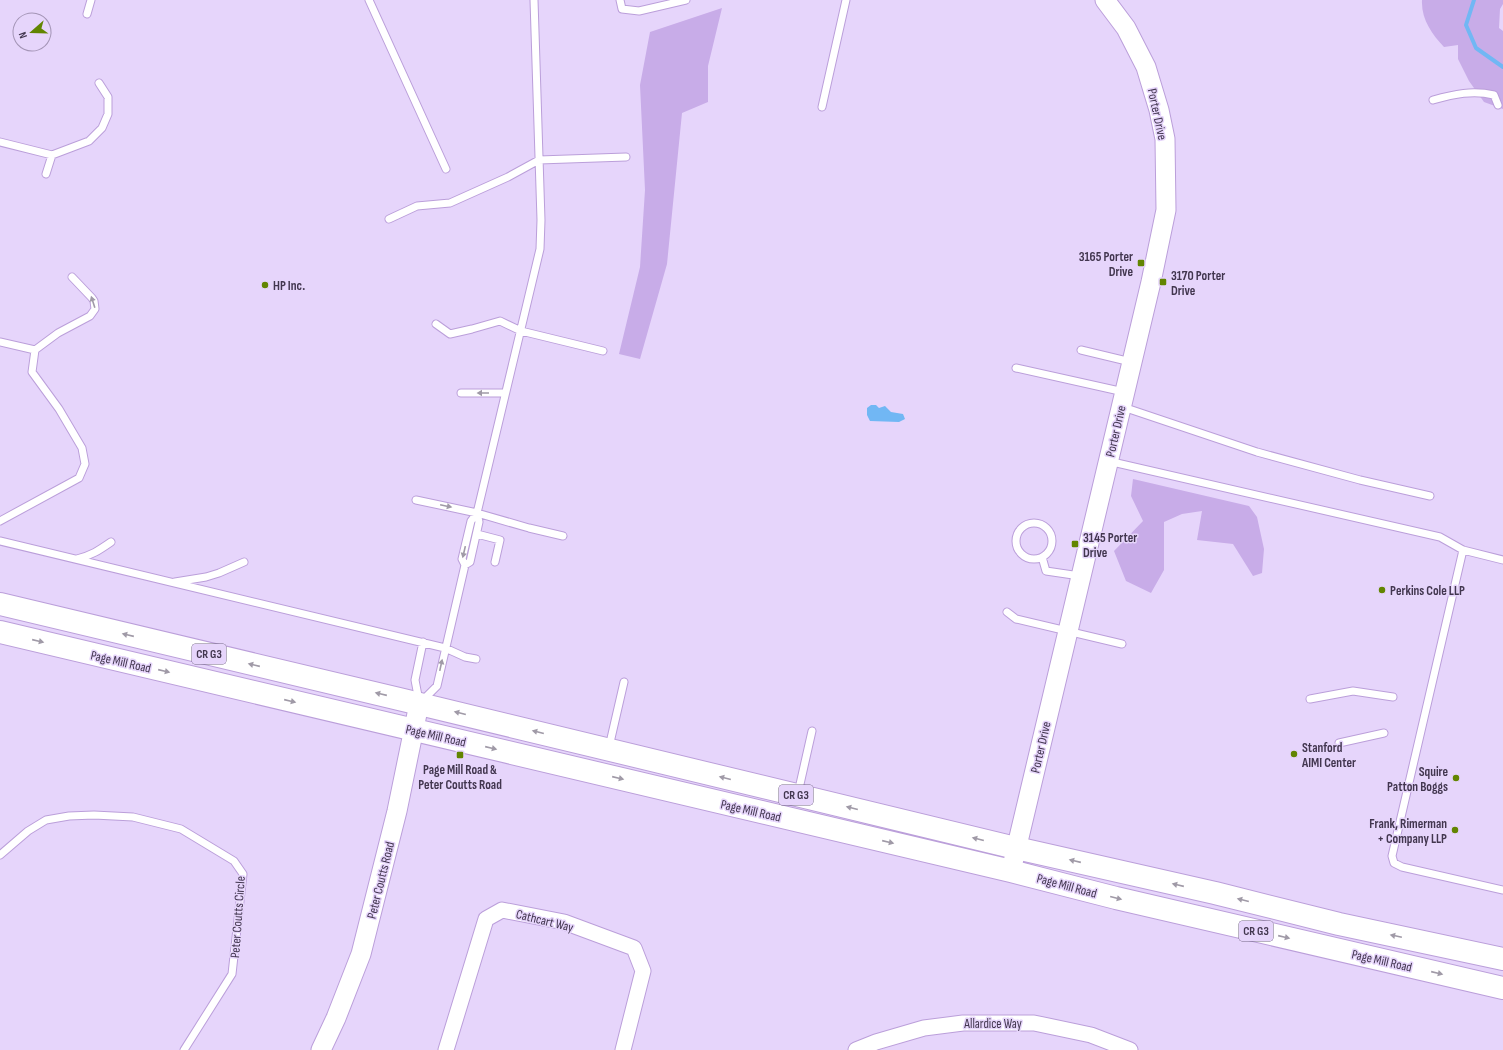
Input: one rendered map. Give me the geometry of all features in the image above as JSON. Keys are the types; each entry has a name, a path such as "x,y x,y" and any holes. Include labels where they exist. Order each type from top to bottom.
{"main road":[{"name":"Page Mill Road","path":"0,604 609,749 1016,848 1216,893 1339,924 1503,959"},
{"name":"Page Mill Road","path":"0,632 1011,871 1116,898 1503,988"}],"street":[{"name":"Porter Drive","path":"1011,871 1165,216 1165,139 1159,110 1146,67 1126,28 1105,0"},
{"name":"Peter Coutts Road","path":"321,1050 336,1018 361,954 397,811 419,704"},
{"name":"Cathcart Way","path":"446,1050 486,919 502,910 564,922 634,948 642,971 623,1050"},
{"name":"Allardice Way","path":"856,1050 876,1042 924,1028 963,1023 1034,1023 1091,1035 1130,1050"}],"lane":[{"path":"87,14 92,0"},
{"path":"369,0 446,169"},
{"path":"419,704 437,686 465,565 462,559 471,521 477,513 540,249 534,0"},
{"path":"620,0 622,9 639,11 686,0"},
{"path":"822,108 846,0"},
{"path":"0,142 52,155 89,140 102,128 108,114 108,97 99,83"},
{"path":"1433,100 1466,93 1485,93 1494,95 1498,105"},
{"path":"46,174 52,155"},
{"path":"389,219 417,206 450,203 508,177 539,160 626,157"},
{"path":"0,521 79,478 85,464 82,448 59,410 32,372 35,350 58,333 90,316 95,309 92,298 72,277"},
{"path":"436,324 450,334 472,330 500,321 520,331 603,351"},
{"path":"0,342 35,350"},
{"path":"1081,350 1131,362"},
{"path":"1016,368 1122,399 1257,452 1360,480 1430,496"},
{"path":"461,393 506,393"},
{"path":"1108,461 1440,537 1463,550 1503,560"},
{"path":"416,500 477,513 563,536"},
{"path":"465,565 470,562 477,534 479,522 477,513"},
{"path":"1039,523 1049,531 1052,536 1051,548 1042,557 1033,560 1028,559 1017,549 1015,540 1016,535 1022,527 1027,524 1039,523"},
{"path":"477,534 500,540 495,562"},
{"path":"0,541 424,642 445,648 465,657 476,658"},
{"path":"75,559 90,556 98,552 110,542"},
{"path":"1463,550 1392,856 1394,863 1402,867 1503,890"},
{"path":"1042,557 1046,571 1080,576"},
{"path":"166,581 175,582 206,577 244,562"},
{"path":"1007,612 1016,619 1122,644"},
{"path":"419,704 415,680 424,642"},
{"path":"609,749 624,682"},
{"path":"1310,699 1353,691 1393,697"},
{"path":"798,795 812,731"},
{"path":"1339,743 1384,733"},
{"name":"Peter Coutts Circle","path":"0,855 28,831 46,820 69,816 94,815 133,816 181,829 234,861 243,874 232,974 184,1050"}],"shaded area":[{"path":"1422,0 1503,0 1503,4 1500,9 1499,28 1503,31 1503,109 1484,102 1469,81 1458,59 1458,45 1444,47 1435,37 1425,20"},
{"path":"722,8 708,66 708,102 682,113 667,264 640,359 619,354 640,267 645,190 640,85 650,32"},
{"path":"1133,479 1249,506 1257,517 1264,549 1262,573 1253,576 1233,544 1197,540 1202,511 1182,514 1164,522 1164,570 1151,593 1126,581 1114,551 1143,521 1131,496"}],"water":[{"path":"871,405 876,405 879,408 885,406 891,412 903,414 905,419 899,422 870,421 867,415 867,408"}],"waterway":[{"path":"1474,0 1466,25 1476,48 1503,67"}],"place":[{"name":"3165 Porter Drive","path":"1141,263"},
{"name":"3170 Porter Drive","path":"1163,282"},
{"name":"HP Inc.","path":"265,285"},
{"name":"3145 Porter Drive","path":"1075,544"},
{"name":"Perkins Cole LLP","path":"1382,590"},
{"name":"Stanford AIMI Center","path":"1294,754"},
{"name":"Page Mill Road & Peter Coutts Road","path":"460,755"},
{"name":"Squire Patton Boggs","path":"1456,778"},
{"name":"Frank, Rimerman + Company LLP","path":"1455,830"}]}
